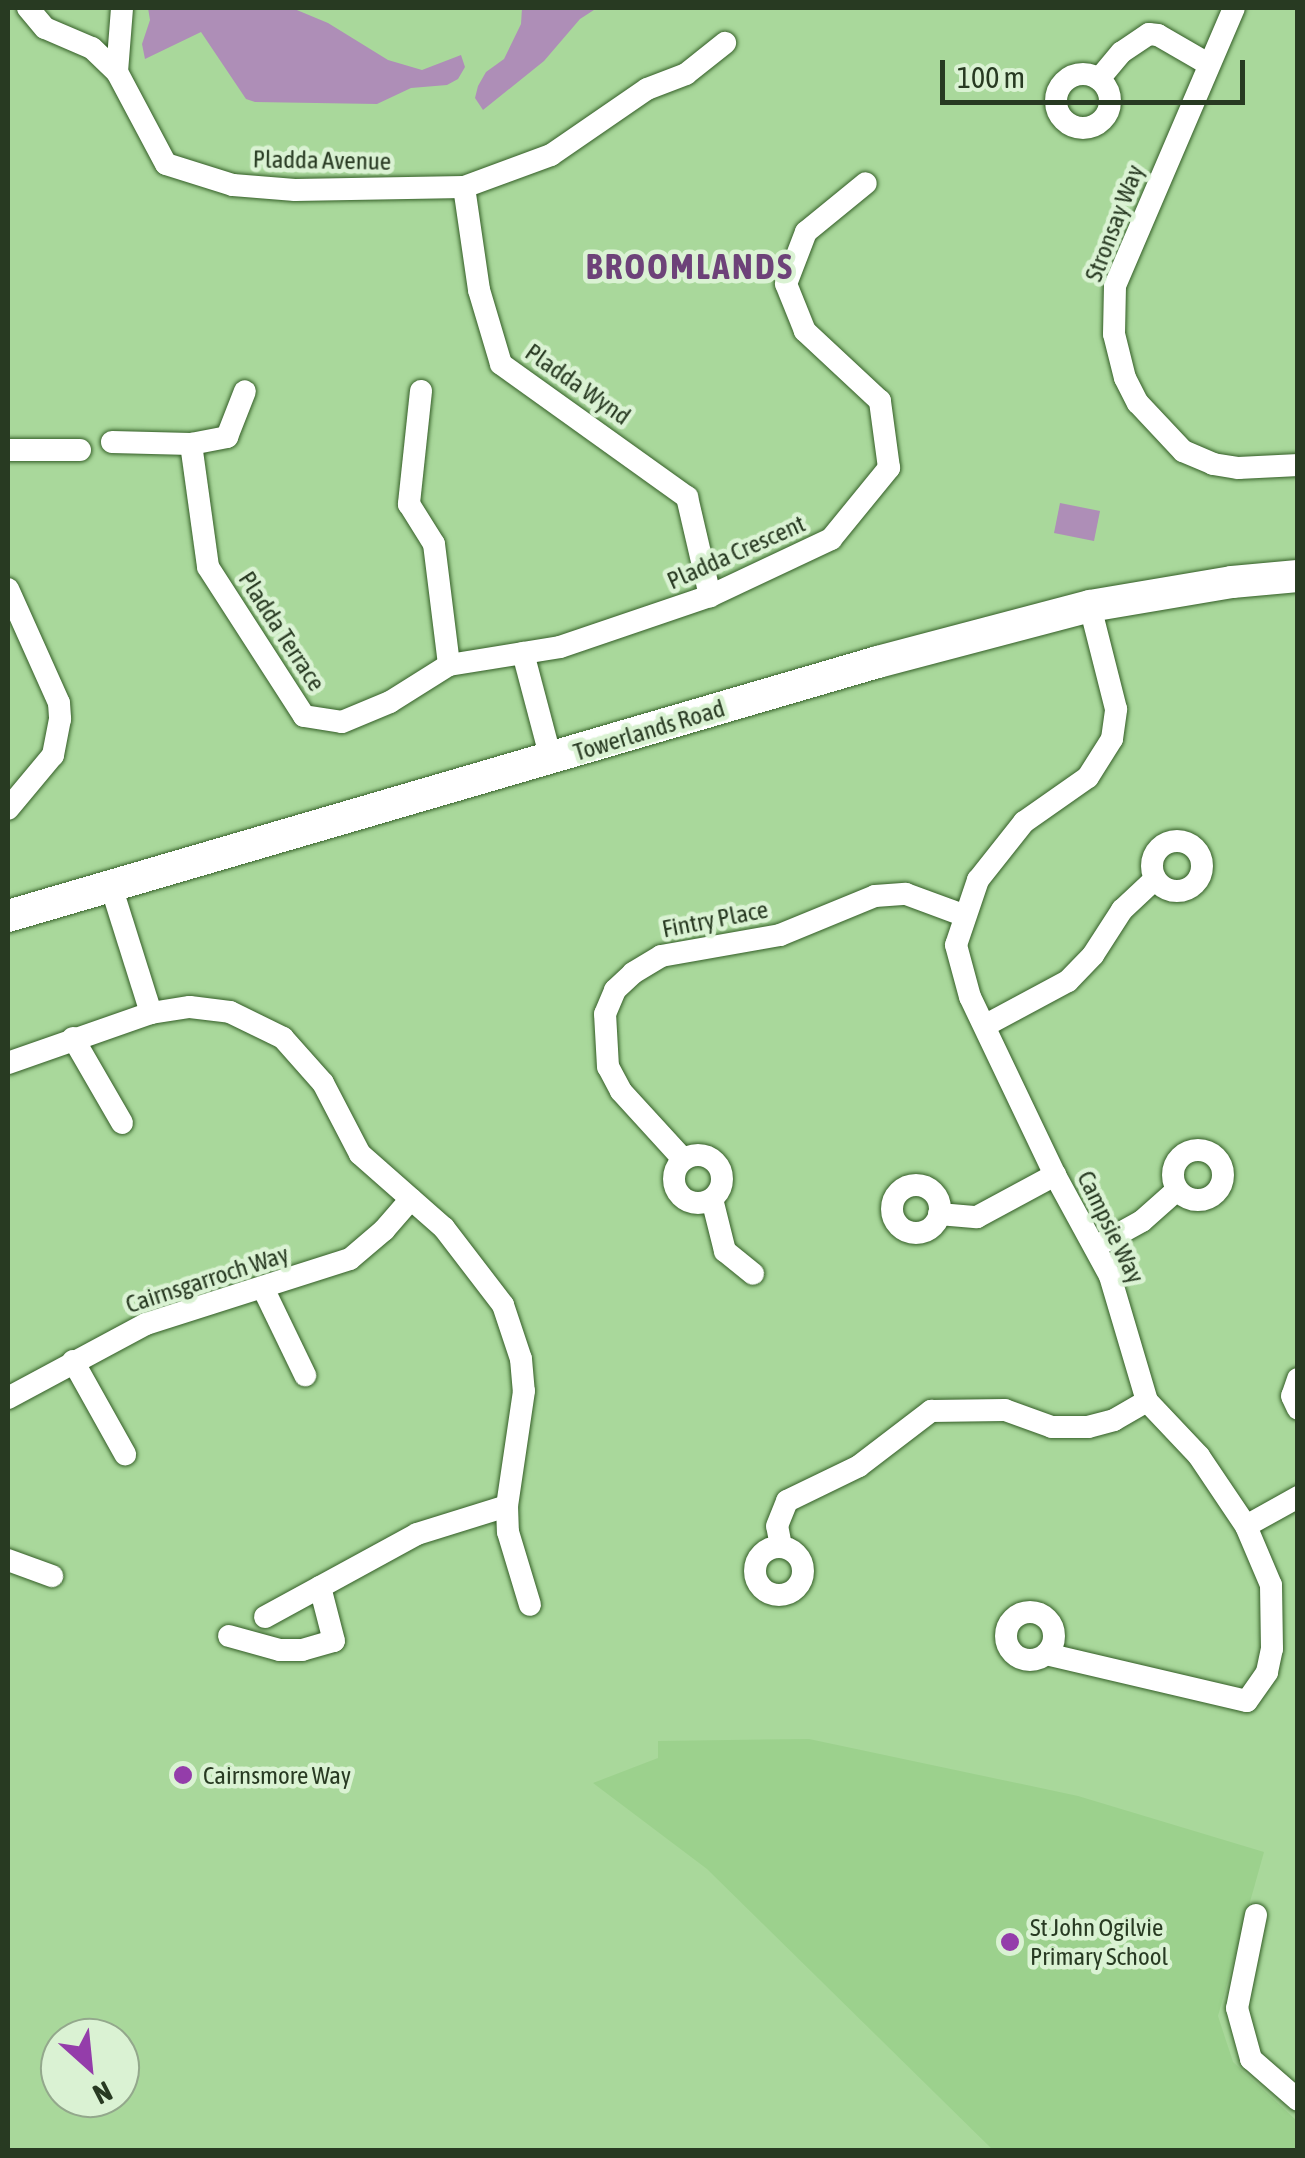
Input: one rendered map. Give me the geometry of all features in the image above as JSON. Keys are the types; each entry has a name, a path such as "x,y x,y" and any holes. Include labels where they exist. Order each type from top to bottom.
{"street":[{"name":"Pladda Avenue","path":"28,8 45,28 92,48 117,72 166,164 233,186 295,190 464,187 552,154 648,89 686,74 725,43"},
{"path":"117,72 122,8"},
{"name":"Stronsay Way","path":"1234,8 1115,286 1114,334 1118,358 1138,403 1183,451 1213,464 1239,468 1298,465"},
{"path":"1098,79 1122,52 1149,34 1158,35 1208,64"},
{"name":"Pladda Crescent","path":"449,664 523,653 626,628 710,596 830,540 889,468 880,401 805,331 786,284 806,232 866,183"},
{"name":"Pladda Wynd","path":"464,187 478,290 502,364 687,498 710,596"},
{"path":"112,442 191,444 227,437 245,391"},
{"path":"421,392 408,504 434,544 449,664"},
{"name":"Pladda Terrace","path":"191,444 208,567 304,716 342,722 390,702 449,664"},
{"path":"8,450 80,450"},
{"name":"Towerlands Road","path":"8,916 878,662 1090,606 1232,582 1298,576"},
{"path":"8,589 59,703 60,719 53,755 8,810"},
{"name":"Campsie Way","path":"1046,1654 1247,1701 1267,1672 1272,1649 1271,1585 1246,1526 1199,1456 1147,1401 1110,1276 1054,1175 961,975 956,946 963,915 978,880 1024,822 1088,777 1112,739 1116,708 1090,606"},
{"path":"523,653 551,759"},
{"path":"986,1025 1068,981 1093,955 1122,910 1155,879"},
{"path":"112,886 151,1014"},
{"name":"Fintry Place","path":"752,1274 725,1251 712,1199 722,1182 718,1165 705,1155 683,1159 621,1091 608,1067 606,1014 615,990 633,972 660,956 780,934 874,896 906,894 963,915"},
{"path":"8,1062 151,1014 190,1008 230,1012 284,1038 323,1083 360,1154 474,1262 503,1305 520,1359 524,1391 507,1506 508,1532 530,1604"},
{"path":"73,1038 122,1123"},
{"path":"683,1159 673,1176 678,1193 695,1203 712,1199"},
{"path":"940,1214 977,1217 1054,1175"},
{"path":"1096,1247 1142,1221 1177,1190"},
{"name":"Cairnsgarroch Way","path":"8,1398 146,1324 350,1259 384,1230 411,1199"},
{"path":"263,1288 305,1375"},
{"path":"73,1361 125,1454"},
{"path":"1298,1379 1292,1396 1298,1409"},
{"path":"781,1546 777,1526 787,1502 859,1466 931,1411 1005,1410 1052,1427 1088,1427 1114,1420 1147,1401"},
{"path":"1246,1526 1298,1497"},
{"path":"265,1616 417,1534 507,1506"},
{"path":"8,1560 52,1576"},
{"path":"230,1636 280,1650 302,1650 334,1640 320,1587"},
{"path":"1256,1916 1236,2008 1250,2058 1298,2100"}],"shaded area":[{"path":"148,8 292,8 328,23 388,60 422,70 461,55 465,67 458,79 447,85 411,88 377,104 255,102 246,99 201,32 145,59 142,44 150,20"},
{"path":"522,8 597,8 580,19 544,61 483,110 475,98 478,86 486,72 504,59 521,24"},
{"path":"1060,503 1100,511 1094,541 1054,533"},
{"name":"St John Ogilvie Primary School","path":"809,1739 1078,1796 1264,1852 1218,2016 1233,2062 1297,2121 1297,2150 993,2150 707,1869 593,1783 658,1758 658,1741"}],"place":[{"name":"Cairnsmore Way","path":"183,1775"},
{"name":"St John Ogilvie Primary School","path":"1010,1942"}],"district":[{"name":"BROOMLANDS","path":"690,266"}]}
